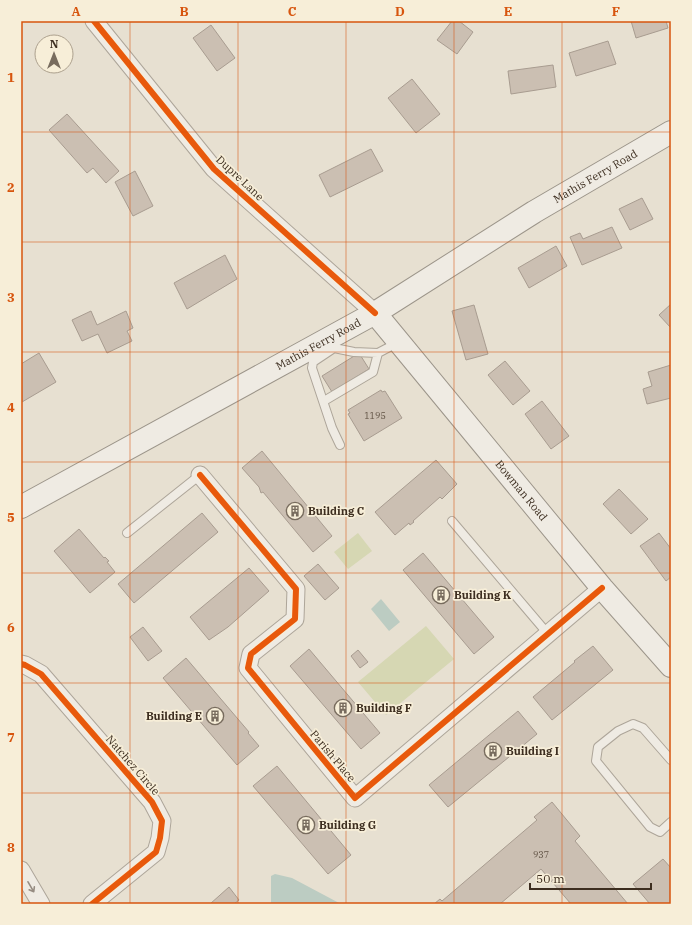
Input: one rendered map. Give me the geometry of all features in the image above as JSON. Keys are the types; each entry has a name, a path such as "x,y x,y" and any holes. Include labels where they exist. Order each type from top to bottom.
{"main road":[{"name":"Mathis Ferry Road","path":"21,507 333,342 375,313 534,212 671,132"},
{"name":"Bowman Road","path":"375,313 602,588 671,666"}],"street":[{"name":"Dupre Lane","path":"94,21 214,169 375,313"},
{"name":"Parish Place","path":"200,475 296,589 295,619 251,654 248,668 356,798 602,588"},
{"name":"Natchez Circle","path":"21,664 41,674 152,802 162,821 160,838 156,852 92,904"},
{"path":"21,870 41,904"}],"lane":[{"path":"340,445 312,368 313,362 333,342 378,354 399,342"},
{"path":"324,401 373,372 378,354"},
{"name":"Parish Place","path":"127,533 200,475"},
{"path":"452,521 548,634"},
{"path":"671,760 642,728 633,724 618,731 598,747 596,761 650,827 660,832 671,822"}],"green space":[{"path":"358,533 372,551 348,569 334,552"},
{"path":"426,626 454,659 386,715 358,682"}],"shaded area":[{"path":"381,599 400,622 389,631 371,609"},
{"path":"275,874 292,878 341,904 271,904 271,876"}],"building":[{"path":"452,21 459,21 473,32 457,54 437,40"},
{"path":"631,21 666,21 668,28 636,38"},
{"path":"211,25 235,58 217,71 193,38"},
{"path":"608,41 616,64 576,76 569,53"},
{"path":"553,65 556,87 511,94 508,71"},
{"path":"412,79 440,114 416,133 388,98"},
{"path":"67,114 119,171 106,183 93,168 87,173 49,130"},
{"path":"371,149 383,171 330,197 319,175"},
{"path":"135,171 153,206 133,216 115,182"},
{"path":"642,198 653,219 630,230 619,209"},
{"path":"612,227 622,248 582,265 570,237 580,233 583,239"},
{"path":"556,246 567,266 529,288 518,268"},
{"path":"225,255 237,279 187,309 174,283"},
{"path":"671,304 671,328 659,315"},
{"path":"474,305 488,354 466,360 452,311"},
{"path":"91,311 97,325 126,311 133,328 127,331 132,341 107,353 98,334 82,341 72,320"},
{"path":"39,353 56,382 22,402 21,364"},
{"path":"359,353 369,369 332,392 322,376"},
{"path":"505,361 530,391 513,405 488,375"},
{"path":"671,365 671,398 647,404 643,389 652,386 648,372"},
{"path":"381,390 382,392 385,391 402,418 364,441 348,414 350,413 348,410"},
{"path":"542,401 569,436 551,449 525,414"},
{"name":"Building C","path":"262,451 332,536 313,552 263,492 261,493 259,487 242,468"},
{"path":"436,460 457,484 442,499 440,497 413,521 414,522 410,525 409,523 395,535 375,512"},
{"path":"619,489 648,519 631,534 603,504"},
{"path":"202,513 218,532 134,603 118,584"},
{"path":"79,529 104,558 105,557 109,561 107,562 115,572 90,593 54,551"},
{"path":"659,533 671,549 671,577 666,581 640,546"},
{"name":"Building K","path":"423,553 494,637 474,654 403,570"},
{"path":"318,564 339,588 325,600 304,576"},
{"path":"249,568 269,591 228,627 209,640 190,617"},
{"path":"143,627 162,651 148,661 130,637"},
{"path":"593,646 613,670 552,720 533,697"},
{"name":"Building F","path":"309,649 380,733 361,749 290,666"},
{"path":"358,650 368,662 360,668 351,656"},
{"name":"Building E","path":"186,658 249,732 248,733 259,746 237,765 163,678"},
{"name":"Building I","path":"518,711 537,734 448,807 429,785"},
{"name":"Building G","path":"277,766 351,855 328,874 253,786"},
{"path":"552,802 580,836 575,841 628,904 571,904 541,869 500,904 434,904 440,899 442,901 537,820 534,817"},
{"path":"663,859 671,868 671,904 650,904 633,884"},
{"path":"229,887 239,900 234,904 210,904"}],"cycle path":[{"path":"94,21 214,169 375,313"},
{"path":"200,475 296,589 295,619 251,654 248,668 355,798 602,588"},
{"path":"21,664 41,674 152,802 162,821 160,838 156,852 92,904"}],"place":[{"name":"Building C","path":"295,511"},
{"name":"Building K","path":"441,595"},
{"name":"Building F","path":"343,708"},
{"name":"Building E","path":"215,716"},
{"name":"Building I","path":"493,751"},
{"name":"Building G","path":"306,825"}]}
